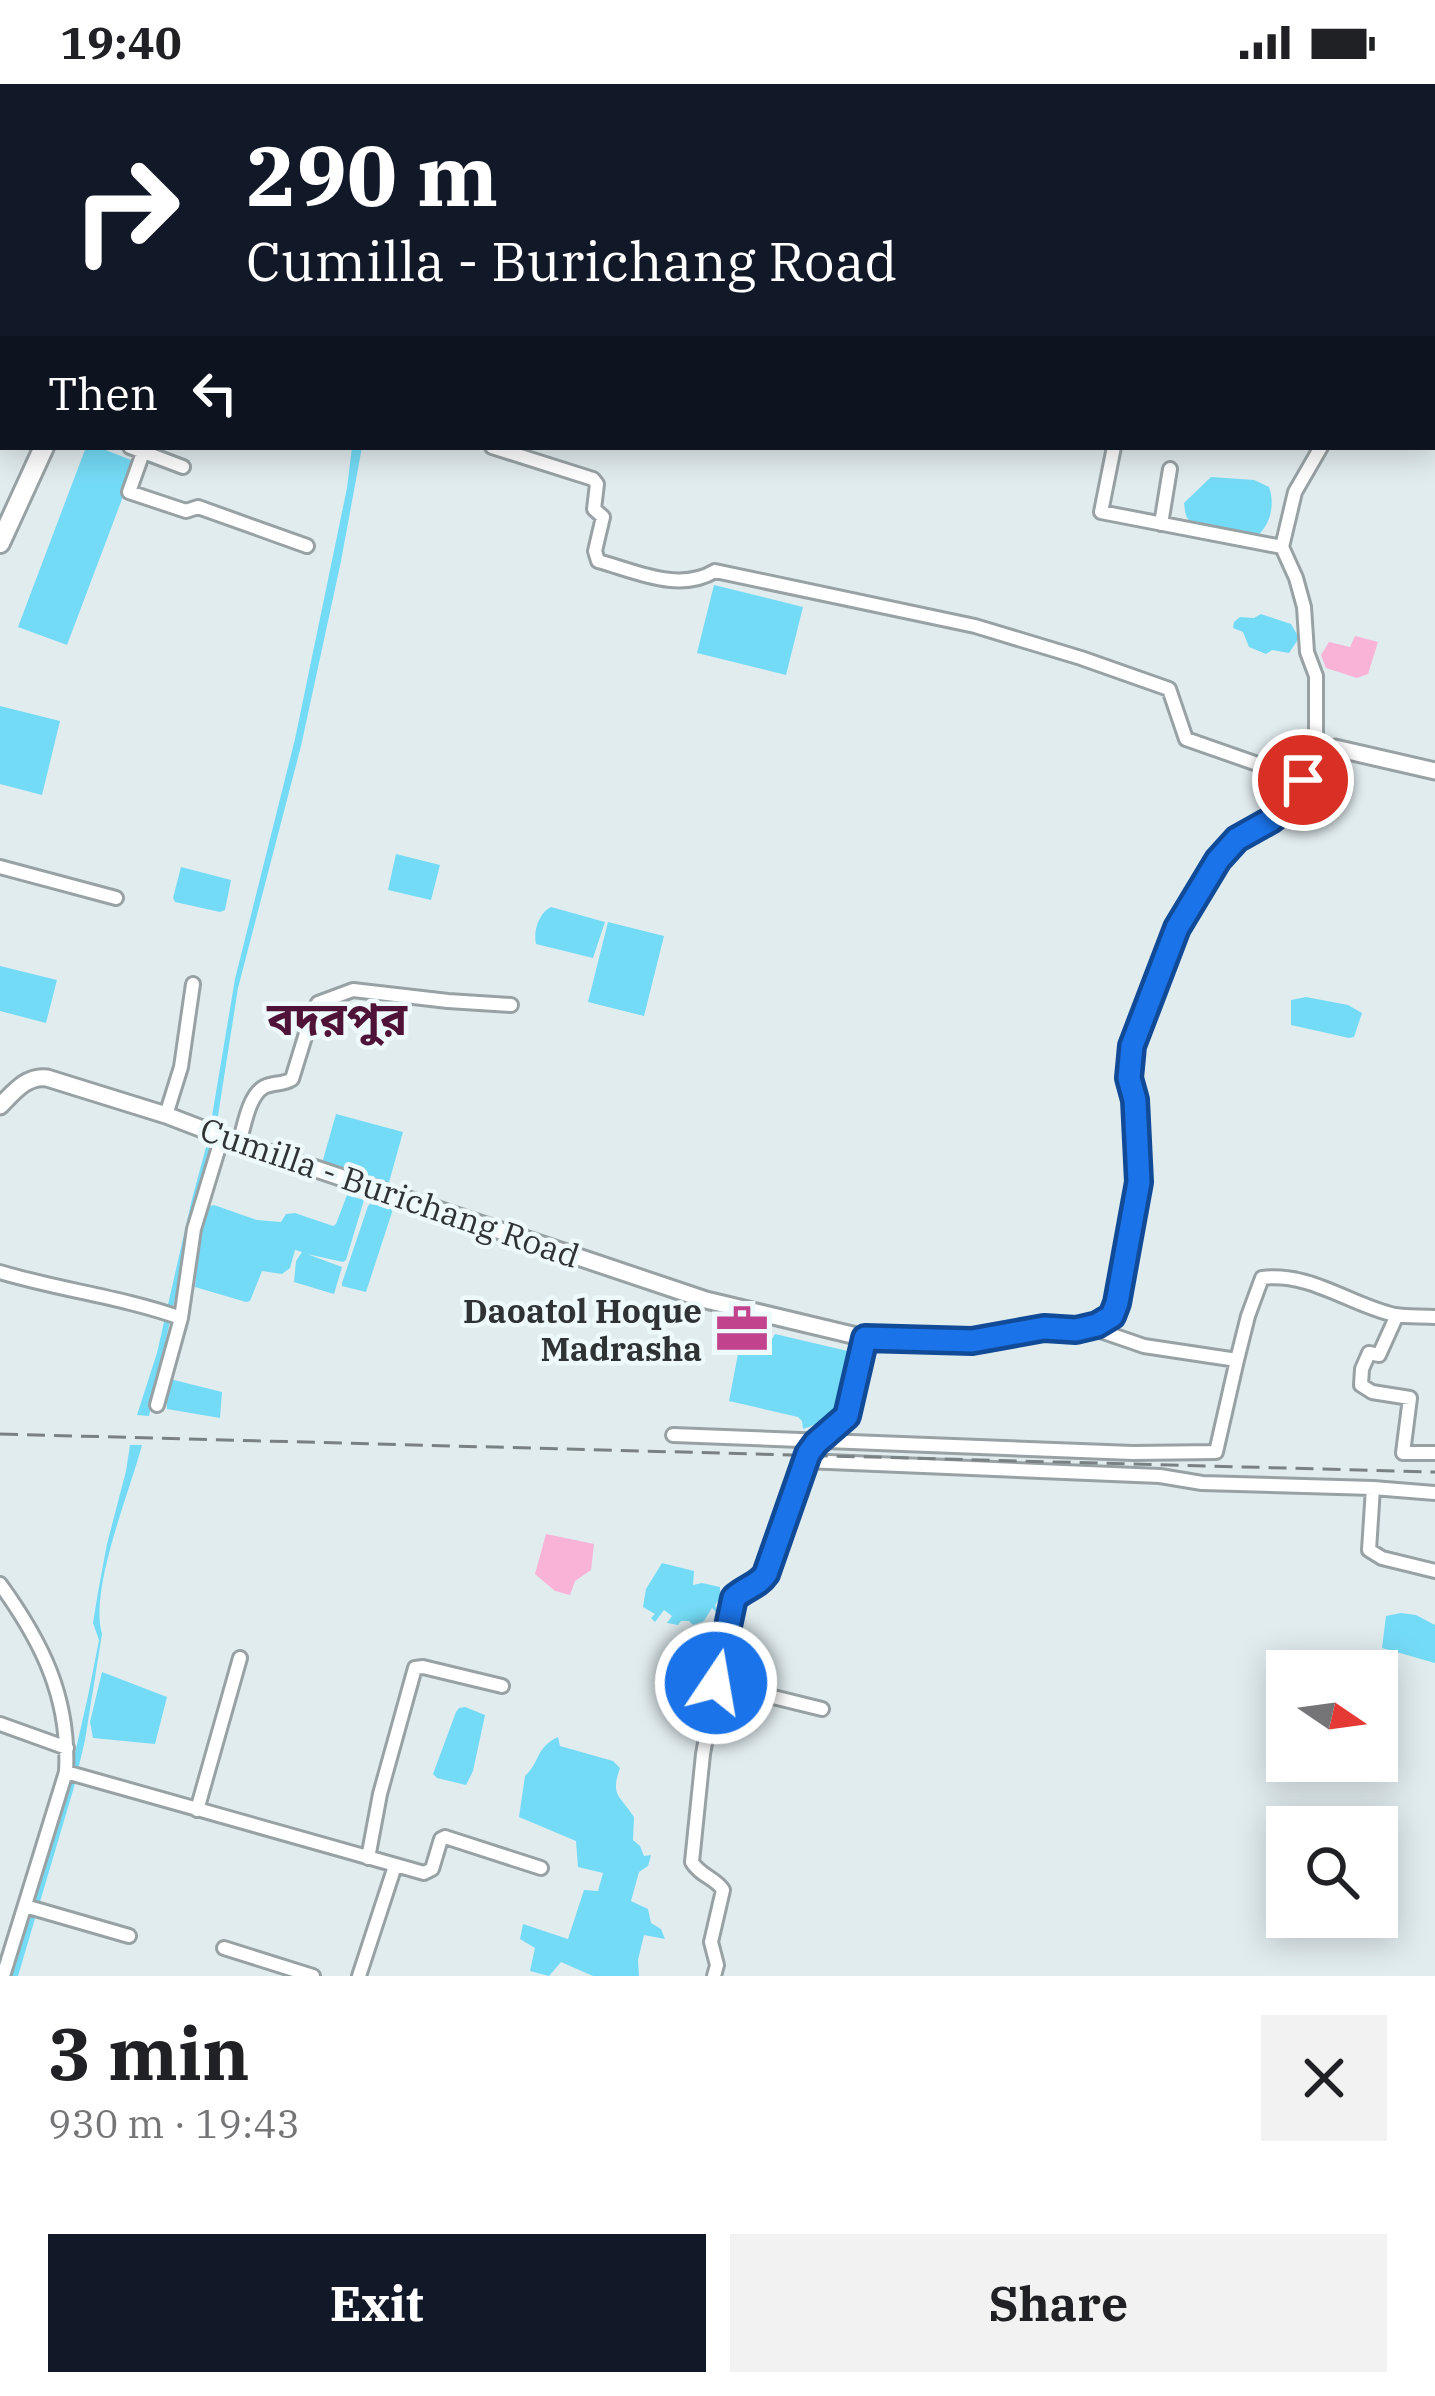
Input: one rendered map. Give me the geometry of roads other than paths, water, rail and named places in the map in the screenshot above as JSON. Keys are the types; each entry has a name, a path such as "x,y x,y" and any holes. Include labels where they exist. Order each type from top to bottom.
{"highway":[{"path":"0,543 43,450"}],"main road":[{"path":"1089,1327 1112,1316 1117,1303 1139,1182 1135,1100 1129,1078 1132,1046 1177,928 1218,860 1237,839 1285,809 1316,754 1334,748 1435,771"},
{"name":"Cumilla - Burichang Road","path":"0,1106 28,1081 43,1077 706,1300 865,1338 972,1341 1044,1328 1089,1327"}],"street":[{"path":"139,450 129,492 186,511 198,507 307,546"},
{"path":"141,450 183,467"},
{"path":"501,450 593,479 597,484 594,509 603,517 595,551 598,562 674,581 694,580 715,571 975,626 1081,658 1168,689 1186,740 1303,780"},
{"path":"1113,450 1101,512 1282,548"},
{"path":"1316,754 1316,676 1307,652 1304,607 1282,548 1295,492 1320,450"},
{"path":"1161,524 1170,470"},
{"path":"0,867 116,898"},
{"path":"166,1115 181,1067 193,984"},
{"path":"239,1143 257,1093 290,1083 318,1003 353,990 511,1005"},
{"path":"157,1406 172,1315 222,1137"},
{"path":"0,1272 172,1315"},
{"path":"673,1436 1216,1452 1248,1316 1262,1278 1280,1276 1322,1286 1397,1315 1435,1317"},
{"path":"1397,1315 1379,1355 1369,1353 1361,1384 1372,1392 1410,1398 1403,1453 1435,1453"},
{"path":"1089,1327 1144,1346 1238,1360"},
{"path":"714,1976 717,1965 711,1942 723,1891 692,1862 703,1754 734,1598 766,1574 805,1460 816,1443 847,1416 865,1338"},
{"path":"805,1460 1435,1493"},
{"path":"1373,1488 1369,1550 1382,1558 1435,1571"},
{"path":"0,1584 52,1671 73,1774 32,1908 20,1923 3,1976"},
{"path":"197,1810 240,1658"},
{"path":"368,1858 380,1794 415,1668 502,1686"},
{"path":"716,1683 822,1709"},
{"path":"0,1724 67,1748"},
{"path":"73,1774 394,1866 429,1872 445,1837 541,1868"},
{"path":"359,1976 394,1866"},
{"path":"32,1908 128,1936"},
{"path":"0,1917 20,1923"},
{"path":"224,1948 313,1976"}],"water":[{"path":"85,450 106,450 136,462 67,645 18,627"},
{"path":"352,450 361,450 301,746 238,988 217,1122 149,1416 137,1415 157,1353 208,1140 235,979 295,739"},
{"path":"1211,477 1254,480 1269,487 1271,513 1258,535 1212,529 1188,519 1184,503"},
{"path":"714,585 803,607 786,675 697,653"},
{"path":"1261,614 1291,624 1299,638 1289,653 1272,650 1266,654 1249,647 1243,632 1233,628 1240,617"},
{"path":"0,706 60,721 42,795 0,784"},
{"path":"396,854 440,865 431,900 388,890"},
{"path":"181,867 231,880 225,910 175,902"},
{"path":"551,907 605,922 593,958 536,944 538,923"},
{"path":"608,922 664,936 644,1016 588,1002"},
{"path":"0,966 57,980 46,1023 0,1011"},
{"path":"1306,997 1348,1005 1362,1013 1354,1037 1291,1025 1291,1000"},
{"path":"336,1114 403,1132 388,1186 321,1167"},
{"path":"347,1195 364,1200 346,1260 307,1254 342,1267 334,1294 294,1282 302,1252 295,1250 290,1268 282,1274 262,1271 250,1301 195,1287 207,1207 281,1222 286,1214 295,1213 333,1226"},
{"path":"376,1198 394,1206 366,1292 342,1283 368,1206"},
{"path":"775,1334 852,1352 850,1379 841,1401 826,1418 803,1429 798,1417 729,1401 738,1354 764,1352"},
{"path":"170,1379 222,1392 220,1418 167,1409"},
{"path":"130,1445 142,1445 101,1593 102,1634 85,1740 18,1976 8,1976 68,1784 99,1640 93,1623 98,1592"},
{"path":"662,1563 694,1571 693,1585 720,1587 715,1605 720,1616 712,1608 704,1621 678,1625 667,1623 672,1616 664,1610 655,1622 651,1618 655,1614 643,1607 646,1589"},
{"path":"1416,1615 1435,1625 1435,1663 1382,1648 1386,1616"},
{"path":"102,1672 167,1697 155,1744 93,1738 90,1722"},
{"path":"465,1707 485,1715 466,1785 433,1774 456,1712"},
{"path":"558,1737 560,1746 613,1761 620,1768 616,1790 634,1817 633,1840 644,1856 651,1855 648,1866 639,1872 631,1901 648,1909 651,1923 665,1939 644,1935 639,1976 593,1976 561,1962 549,1976 530,1971 535,1948 520,1939 523,1924 568,1939 584,1890 598,1891 603,1873 578,1867 576,1841 519,1817 525,1776 545,1746"}],"railway":[{"path":"0,1434 1435,1472"}],"place":[{"name":"Daoatol Hoque Madrasha","path":"742,1329"}],"district":[{"name":"বদরপুর","path":"337,1018"}]}
